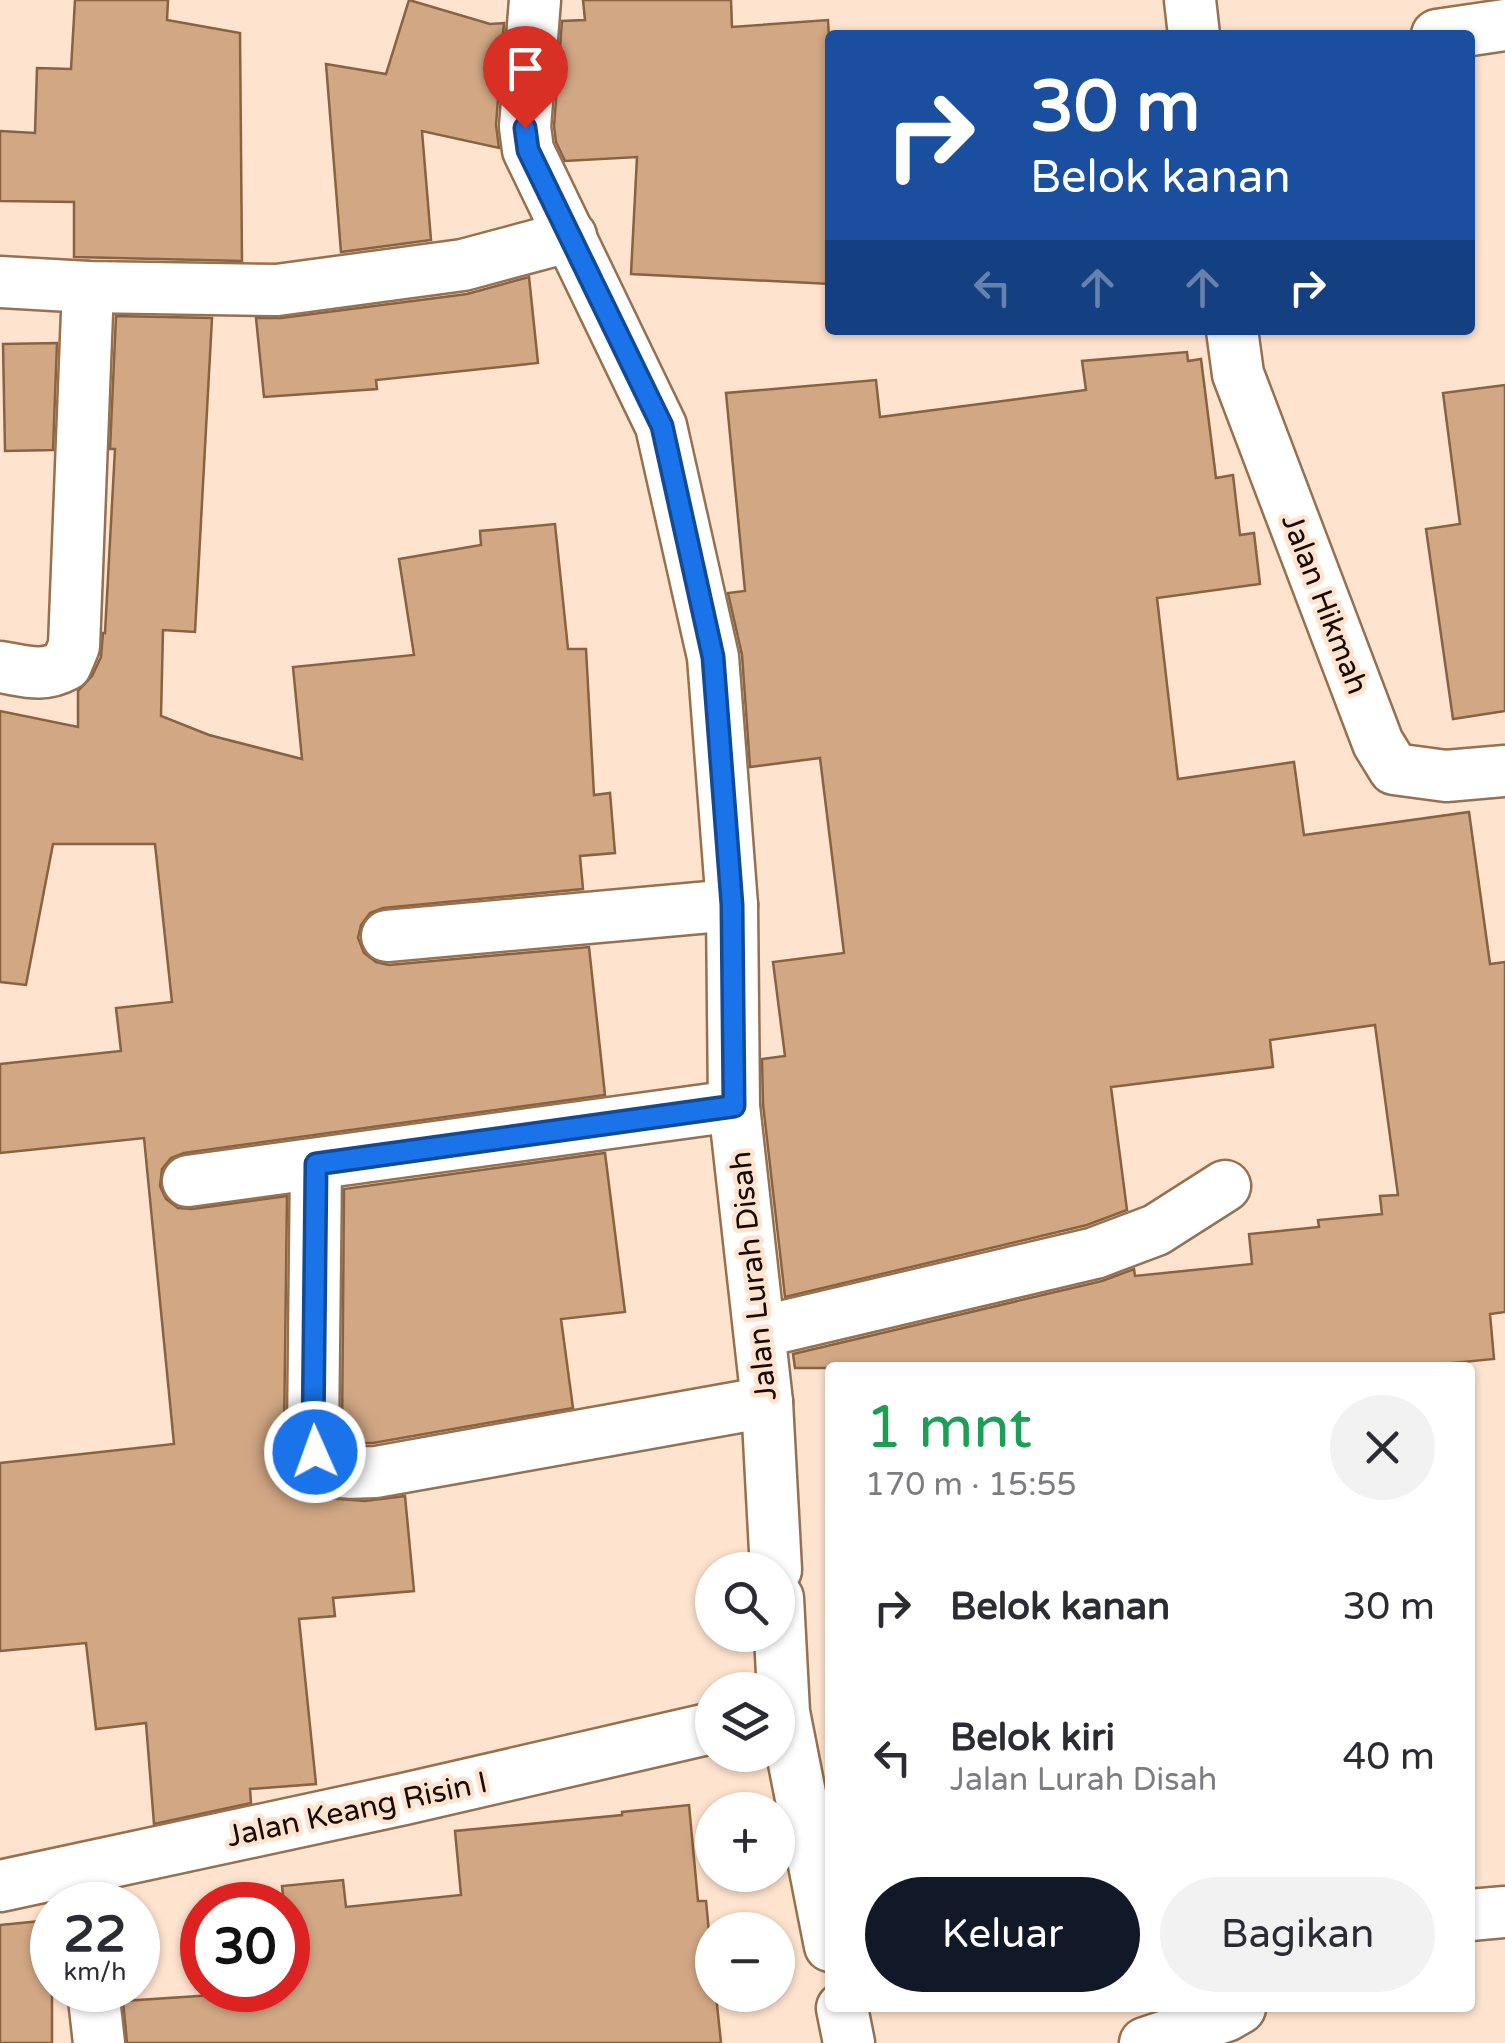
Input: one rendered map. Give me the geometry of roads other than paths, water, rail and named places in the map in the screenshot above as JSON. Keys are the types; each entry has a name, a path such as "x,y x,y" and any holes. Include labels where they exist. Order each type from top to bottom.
{"street":[{"name":"Jalan Lurah Disah","path":"535,0 525,128 528,150 662,426 713,657 732,905 734,1106 767,1402 775,1552"},
{"path":"1190,0 1193,30"},
{"path":"1470,30 1505,25"},
{"path":"0,282 277,290 462,265 571,236"},
{"path":"0,667 42,674 66,665 74,646 88,287"},
{"name":"Jalan Hikmah","path":"1233,335 1238,374 1378,743 1394,769 1446,776 1505,771"},
{"path":"387,936 732,905"},
{"path":"188,1181 734,1106"},
{"path":"316,1164 313,1436 315,1452 324,1466 333,1471 376,1472 767,1402"},
{"path":"760,1332 1095,1254 1156,1230 1225,1186"},
{"name":"Jalan Keang Risin I","path":"100,1882 404,1799 695,1732"},
{"path":"793,1772 825,1923"},
{"name":"Jalan Keang Risin I","path":"0,1886 30,1886"},
{"path":"1475,1915 1505,1912"},
{"path":"96,2012 99,2043"},
{"path":"843,2012 849,2043"},
{"path":"1146,2043 1233,2012"}]}
